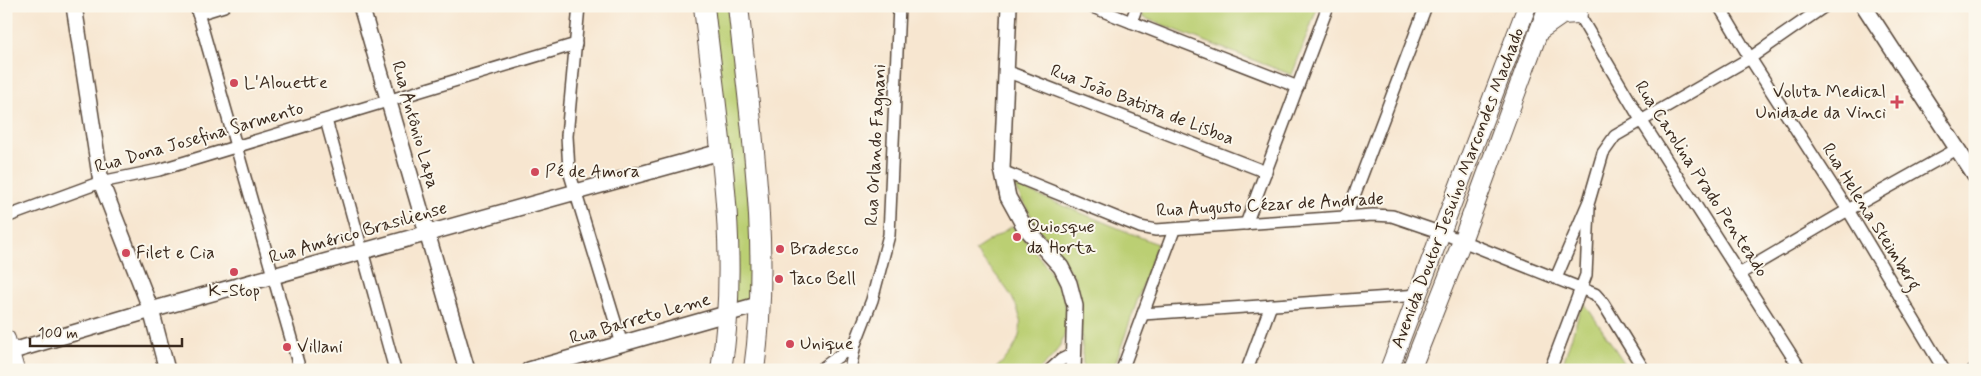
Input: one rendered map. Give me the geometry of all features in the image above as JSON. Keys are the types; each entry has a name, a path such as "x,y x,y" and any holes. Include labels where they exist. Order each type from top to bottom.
{"highway":[{"path":"704,6 726,197 728,314 721,370"},
{"path":"738,6 757,180 761,304 754,370"}],"main road":[{"name":"Avenida Doutor Jesuíno Marcondes Machado","path":"1389,370 1527,6"},
{"name":"Avenida Doutor Jesuíno Marcondes Machado","path":"1410,370 1462,241 1548,6"},
{"path":"1539,31 1562,15 1576,10"},
{"path":"7,348 16,370"}],"street":[{"path":"74,6 101,182 151,310 167,370"},
{"path":"224,6 197,10 300,370"},
{"name":"Rua Antônio Lapa","path":"362,6 467,370"},
{"path":"579,6 566,136 569,171 622,344"},
{"path":"696,6 708,40"},
{"name":"Rua Orlando Fagnani","path":"850,370 855,344 872,300 889,235 899,6"},
{"path":"1009,6 1002,171 1008,196 1024,226 1061,267 1069,283 1075,306 1073,370"},
{"path":"1090,6 1298,87"},
{"path":"1131,22 1137,6"},
{"path":"1246,224 1328,6"},
{"path":"1346,217 1426,6"},
{"name":"Rua Helena Steimberg","path":"1719,6 1750,58 1848,210 1944,370"},
{"path":"1556,278 1589,201 1603,153 1615,136 1750,58 1825,6"},
{"path":"1864,6 1975,176"},
{"name":"Rua Carolina Prado Penteado","path":"1576,10 1641,120 1741,273 1801,370"},
{"name":"Rua Dona Josefina Sarmento","path":"6,217 101,182 159,170 576,44"},
{"name":"Rua João Batista de Lisboa","path":"1006,71 1266,172"},
{"path":"326,120 395,370"},
{"path":"1741,273 1957,148"},
{"name":"Rua Américo Brasiliense","path":"7,348 575,194 720,152"},
{"name":"Rua Augusto Cézar de Andrade","path":"1002,171 1140,227 1174,230 1346,217 1392,216 1442,233 1595,294 1603,303 1644,370"},
{"path":"1550,370 1588,267 1589,201"},
{"path":"1122,370 1174,230"},
{"path":"1143,314 1419,295"},
{"name":"Rua Barreto Leme","path":"529,370 761,304"},
{"path":"1247,370 1271,305"},
{"path":"820,370 855,344"},
{"path":"1050,370 1061,360 1073,354"}],"green space":[{"path":"707,6 734,6 757,301 733,307"},
{"path":"1146,6 1318,6 1292,75 1142,17"},
{"path":"1013,185 1157,244 1113,370 1083,370 1080,295 1074,276 1039,229"},
{"path":"1012,226 1041,259 1053,276 1062,295 1066,313 1065,332 1056,351 1039,370 994,370 1010,353 1018,338 1020,323 1017,308 1010,294 975,250"},
{"path":"1583,301 1629,370 1561,370"}],"place":[{"name":"L'Alouette","path":"234,83"},
{"name":"Voluta Medical Unidade da Vinci","path":"1897,102"},
{"name":"Pé de Amora","path":"535,172"},
{"name":"Quiosque da Horta","path":"1017,237"},
{"name":"Bradesco","path":"780,249"},
{"name":"Filet e Cia","path":"126,253"},
{"name":"K-Stop","path":"234,272"},
{"name":"Taco Bell","path":"779,279"},
{"name":"Unique","path":"790,344"},
{"name":"Villani","path":"287,347"}]}
